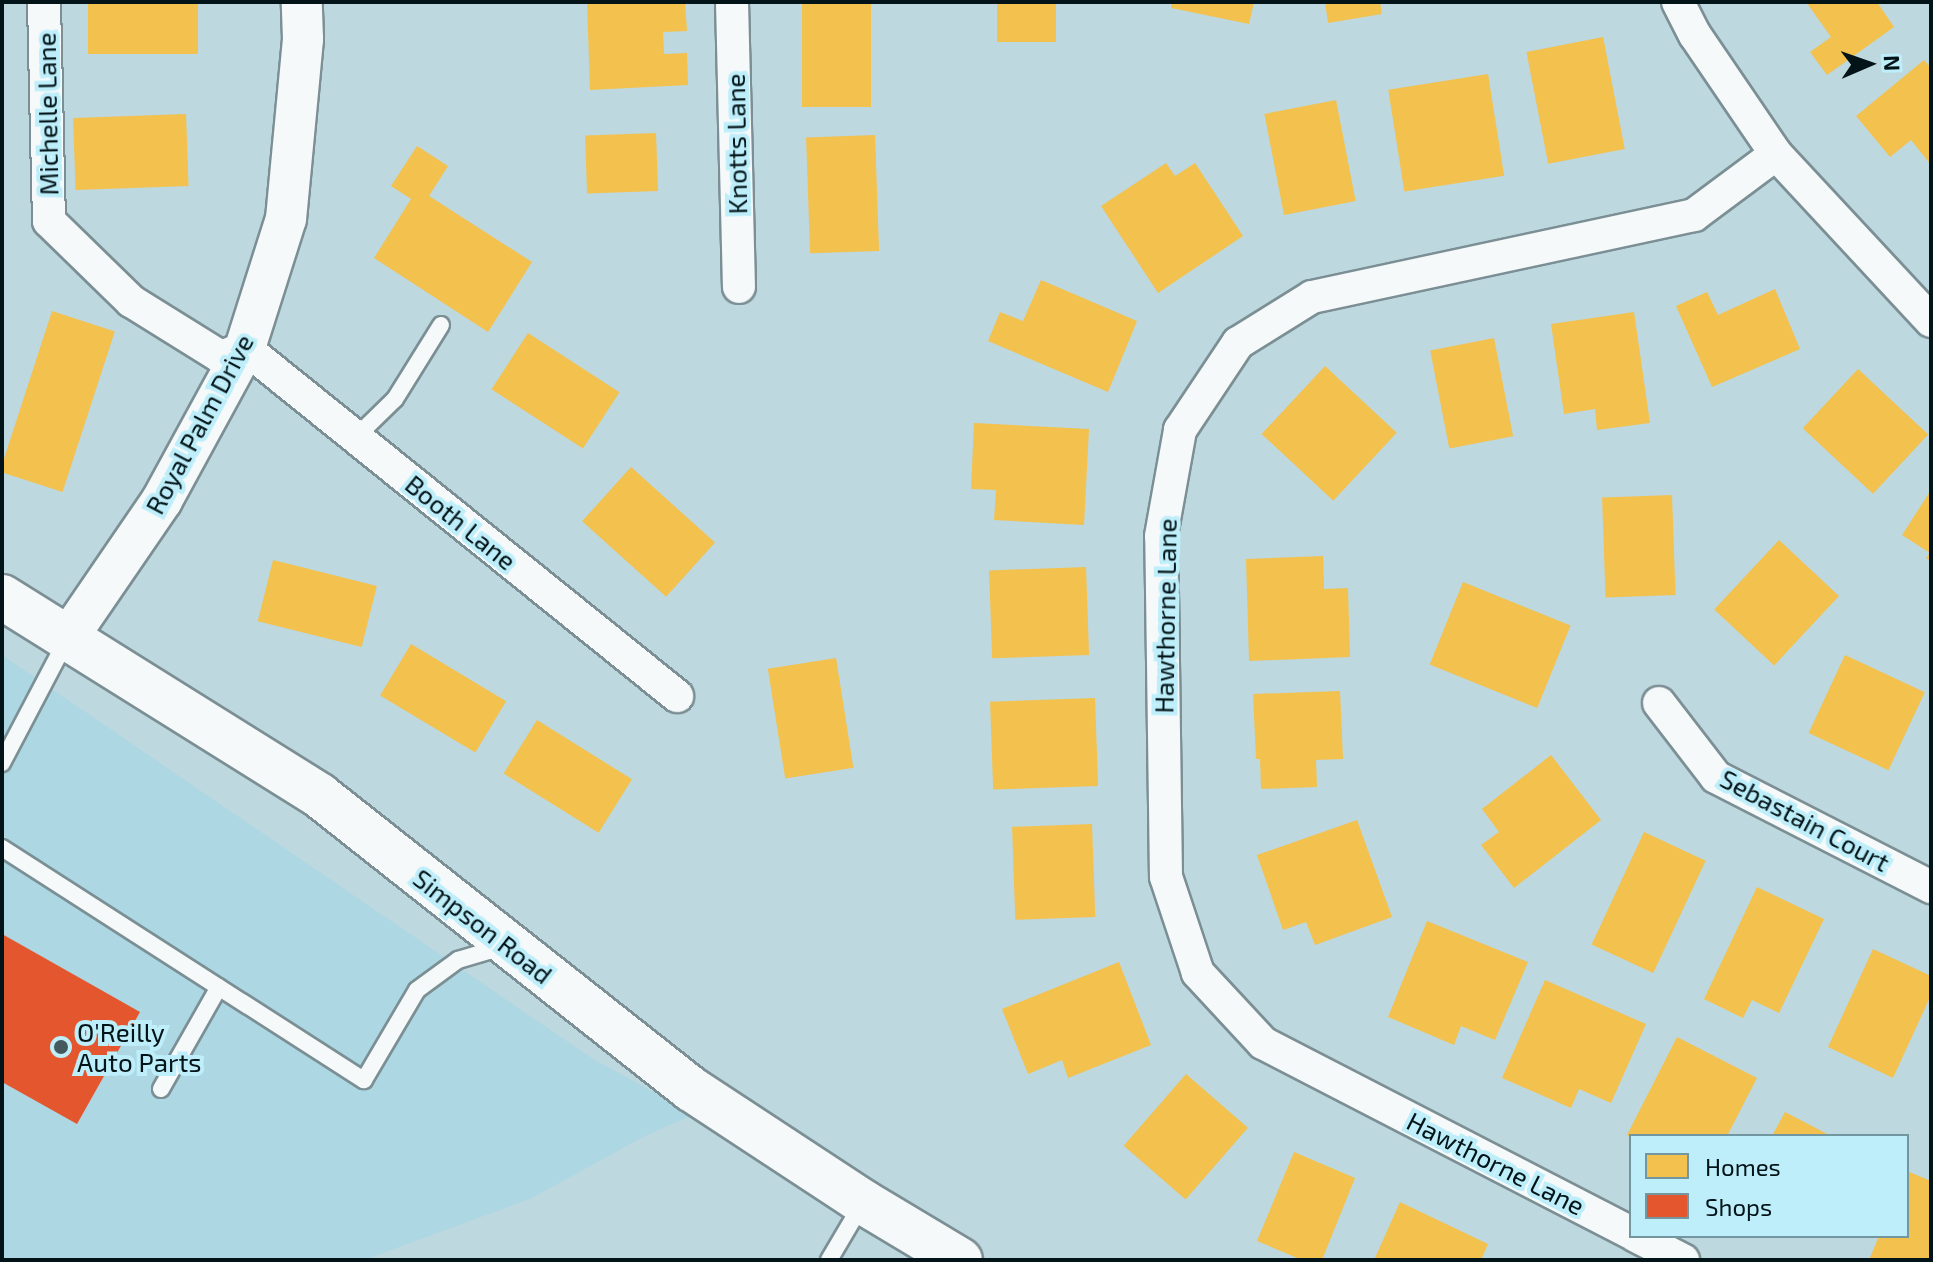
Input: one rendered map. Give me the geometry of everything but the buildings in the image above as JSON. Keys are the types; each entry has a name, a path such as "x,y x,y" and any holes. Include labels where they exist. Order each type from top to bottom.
{"main road":[{"name":"Simpson Road","path":"2,597 69,636 320,796 691,1089 863,1202 960,1260"}],"street":[{"name":"Michelle Lane","path":"44,2 49,221 131,301 221,357 245,348"},
{"name":"Royal Palm Drive","path":"69,636 162,500 245,348 286,219 303,39 302,2"},
{"name":"Knotts Lane","path":"732,2 739,287"},
{"path":"1678,2 1695,35 1776,154 1931,321"},
{"name":"Hawthorne Lane","path":"1629,1232 1263,1043 1198,973 1166,877 1161,536 1180,430 1238,343 1250,335 1312,297 1694,215 1776,154"},
{"name":"Booth Lane","path":"245,348 677,696"},
{"name":"Sebastain Court","path":"1659,703 1716,777 1931,887"},
{"name":"Hawthorne Lane","path":"1640,1238 1683,1260"}],"lane":[{"path":"356,437 395,399 441,325"},
{"path":"2,763 69,636"},
{"path":"2,848 364,1080 417,990 458,960 508,945"},
{"path":"161,1089 219,987"},
{"path":"829,1260 863,1202"}],"shaded area":[{"path":"2,655 593,1059 694,1114 643,1137 530,1199 364,1260 2,1260"}],"place":[{"name":"O'Reilly Auto Parts","path":"61,1047"}]}
